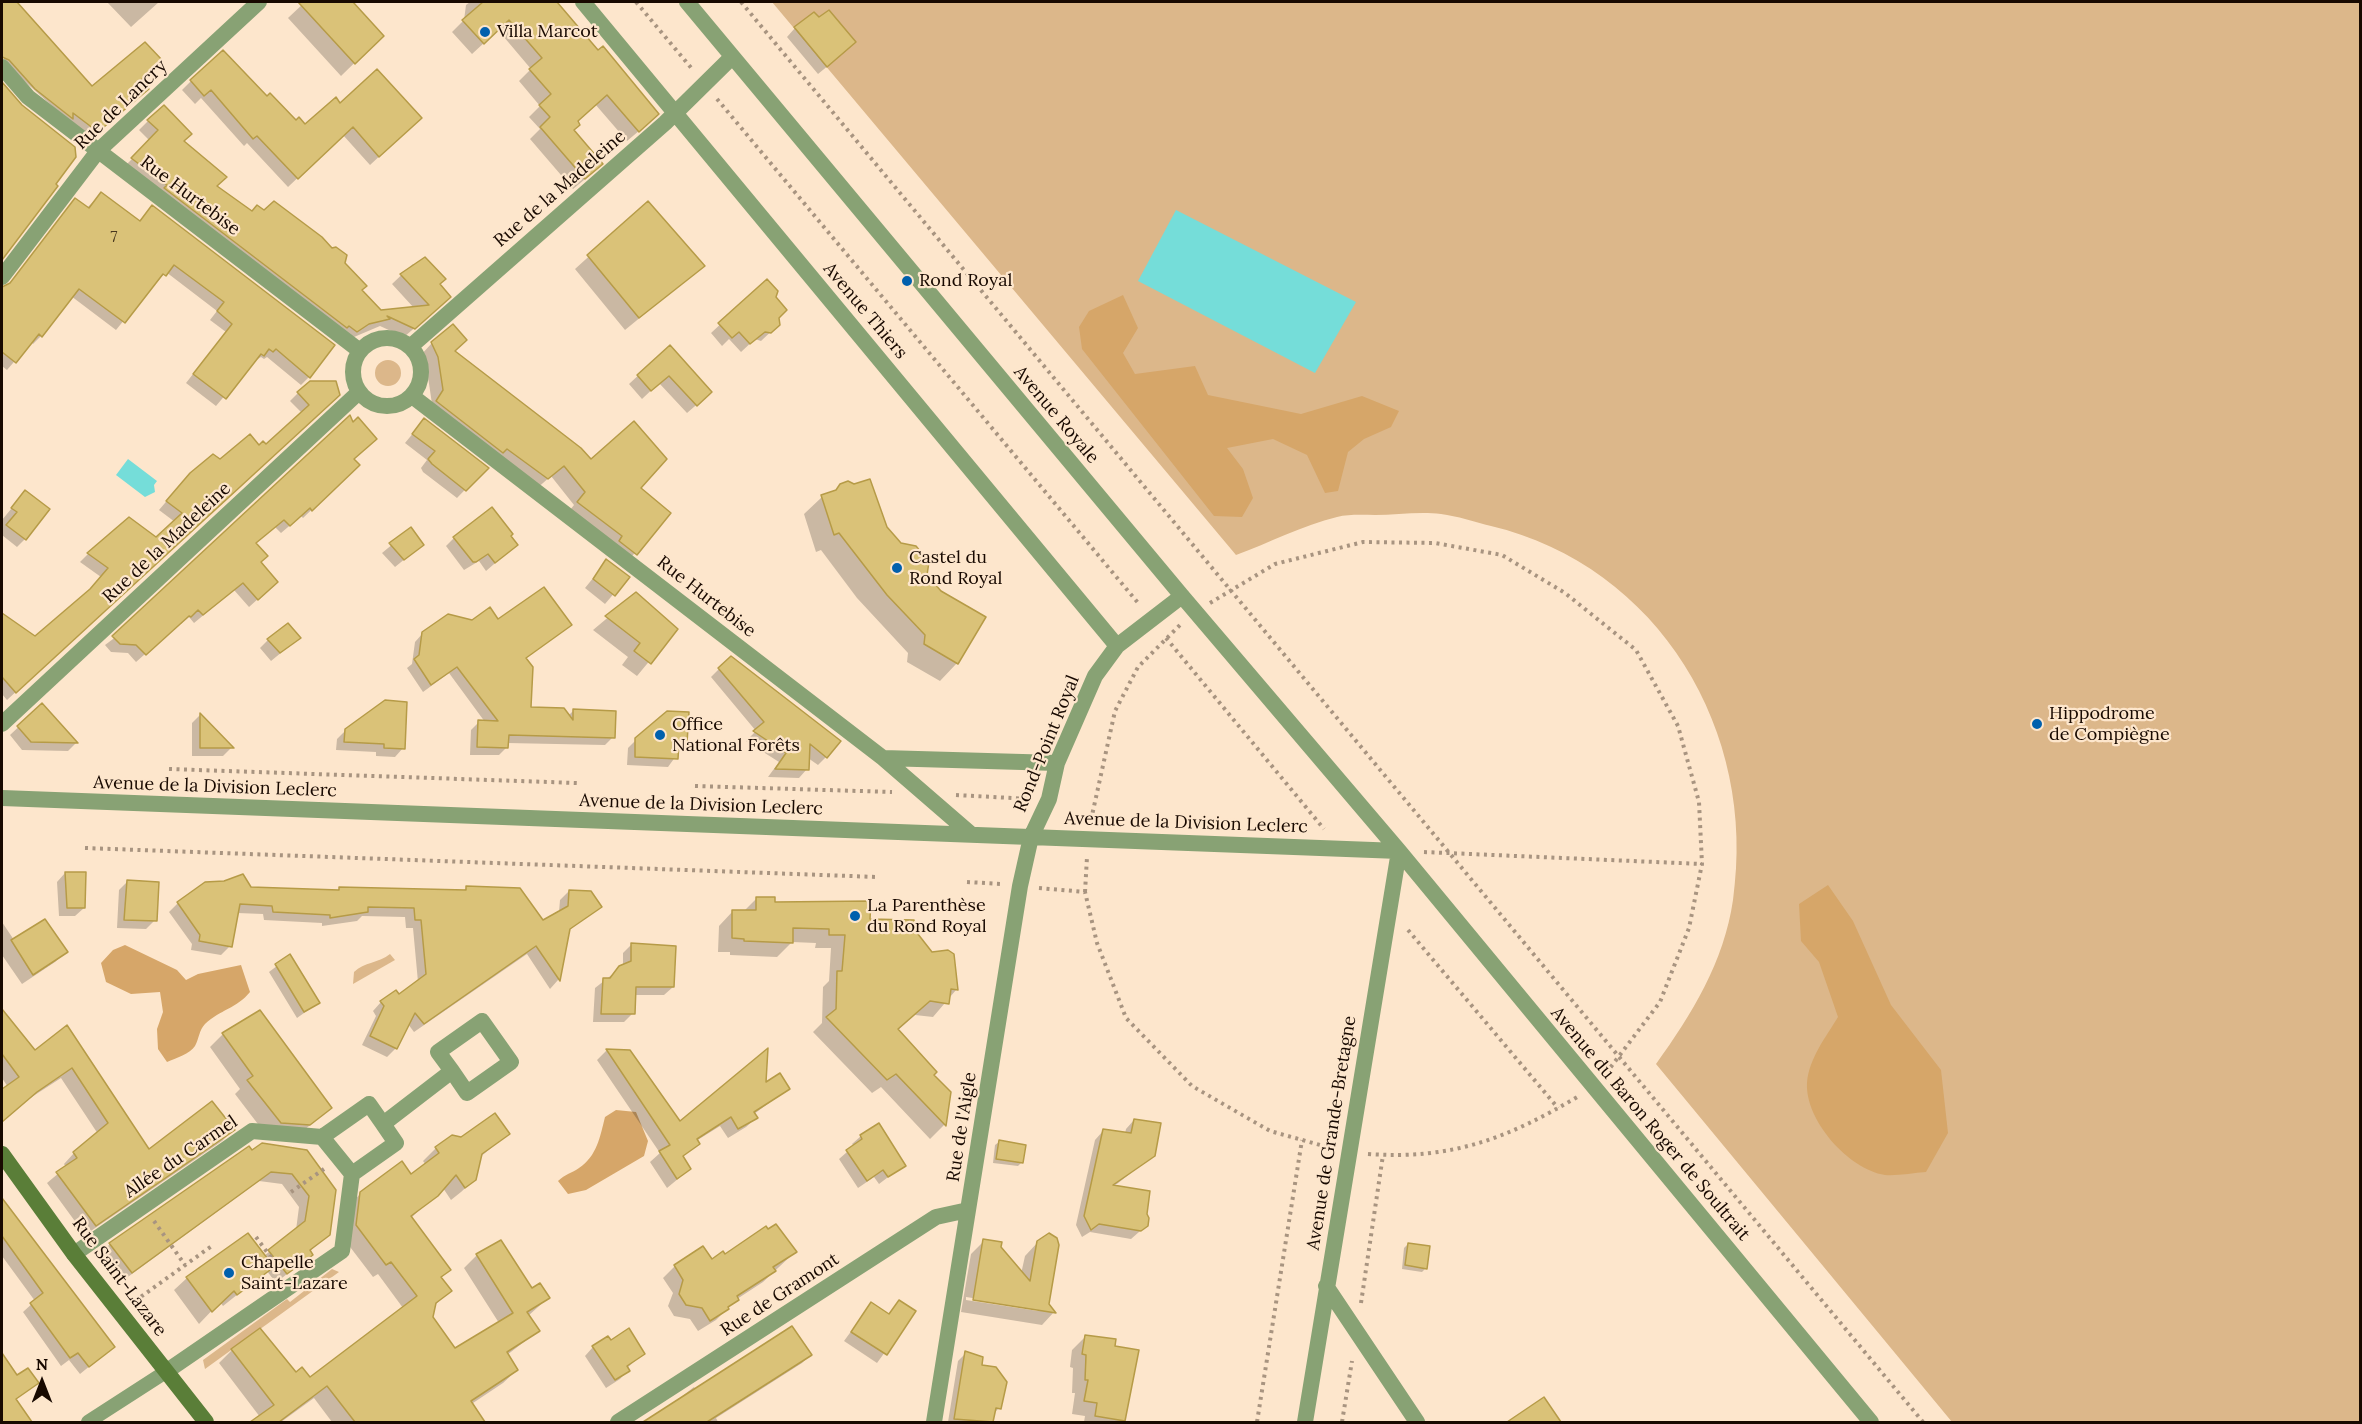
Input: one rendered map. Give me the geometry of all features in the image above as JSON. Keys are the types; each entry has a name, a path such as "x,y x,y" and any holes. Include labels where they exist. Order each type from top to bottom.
{"main road":[{"name":"Rue Saint-Lazare","path":"2,1154 74,1254 206,1422"}],"street":[{"name":"Rue de Lancry","path":"2,277 98,150 259,2"},
{"name":"Avenue Thiers","path":"583,2 1117,646"},
{"name":"Avenue Royale","path":"687,2 1182,596 1399,851"},
{"name":"Rue de la Madeleine","path":"410,347 675,113 732,57"},
{"name":"Rue Hurtebise","path":"2,67 28,97 360,351"},
{"path":"379,339 401,341 410,347 421,366 418,386 412,396 404,402 385,406 375,404 359,392 353,371 360,351 379,339"},
{"name":"Rue de la Madeleine","path":"2,724 359,392"},
{"name":"Rue Hurtebise","path":"412,396 883,758 972,835"},
{"name":"Rond-Point Royal","path":"1031,837 1049,799 1058,763 1082,701 1095,676 1117,646 1182,596"},
{"path":"883,758 1058,763"},
{"name":"Avenue de la Division Leclerc","path":"2,798 1399,851"},
{"name":"Rue de l'Aigle","path":"934,1422 1020,886 1031,837"},
{"name":"Avenue du Baron Roger de Soultrait","path":"1399,851 1871,1422"},
{"name":"Avenue de Grande-Bretagne","path":"1305,1422 1399,851"},
{"path":"482,1021 511,1062 467,1093 452,1071 438,1052 482,1021"},
{"path":"383,1124 452,1071"},
{"path":"167,1371 342,1251 352,1174 322,1137 369,1104 396,1143 352,1174"},
{"name":"Allée du Carmel","path":"74,1254 252,1131 322,1137"},
{"name":"Rue de Gramont","path":"618,1422 936,1217 968,1210"},
{"path":"1326,1286 1417,1422"}],"lane":[{"path":"88,1422 167,1371"}],"path":[{"path":"636,2 1325,830"},
{"path":"741,2 1923,1422"},
{"path":"1363,542 1435,543 1502,555 1565,593 1636,650 1678,726 1699,802 1702,864 1689,928 1660,1002 1594,1088 1531,1124 1463,1150 1383,1155 1349,1153 1270,1131 1192,1086 1126,1018 1097,943 1085,892 1087,839 1115,711 1138,667 1196,611 1275,564 1363,542"},
{"path":"169,769 577,783"},
{"path":"695,786 1049,799"},
{"path":"85,848 877,877"},
{"path":"1399,851 1702,864"},
{"path":"967,882 1085,892"},
{"path":"1408,930 1558,1109"},
{"path":"1257,1422 1302,1140"},
{"path":"1342,1422 1383,1155"},
{"path":"291,1192 324,1168 319,1161"},
{"path":"143,1206 185,1265"},
{"path":"256,1237 272,1258"},
{"path":"120,1312 213,1245"}],"shaded area":[{"name":"Hippodrome de Compiègne","path":"772,2 2360,2 2360,1422 1952,1422 1656,1064 1705,987 1722,945 1733,900 1737,837 1729,776 1712,718 1684,665 1648,618 1603,578 1551,547 1491,526 1441,514 1342,516 1324,520 1236,555"},
{"path":"1123,295 1138,328 1123,353 1135,374 1195,366 1208,395 1301,414 1362,396 1399,411 1391,427 1364,439 1348,452 1338,491 1325,493 1307,455 1273,439 1227,448 1243,469 1253,498 1242,517 1214,516 1082,349 1079,327 1089,311"},
{"path":"388,360 397,364 401,373 397,382 388,386 379,382 375,373 379,364"},
{"path":"1828,885 1853,921 1891,1005 1941,1070 1948,1133 1926,1172 1885,1175 1871,1171 1857,1163 1831,1141 1813,1112 1808,1097 1808,1074 1819,1048 1838,1017 1819,962 1801,941 1799,904"},
{"path":"125,945 177,970 186,980 198,974 241,965 250,992 240,1002 205,1024 195,1046 190,1051 167,1062 158,1049 157,1029 163,1012 160,992 131,994 106,982 101,963 113,950"},
{"path":"390,954 395,960 353,984 354,972"},
{"path":"616,1110 636,1112 648,1141 644,1156 586,1190 568,1194 558,1181 590,1158 597,1146 605,1117"},
{"path":"332,1269 339,1272 205,1369 203,1360 287,1299 290,1302"}],"water":[{"path":"1176,210 1356,302 1315,373 1138,281"},
{"path":"128,459 157,481 154,485 155,492 145,497 116,475"}],"building":[{"path":"2,2 17,2 92,86 145,42 163,61 141,80 149,89 98,132 73,113 73,119 35,89 9,60 2,57"},
{"path":"298,2 353,2 384,36 355,64"},
{"path":"483,2 557,2 598,50 603,46 659,114 639,132 607,95 578,121 580,125 574,130 603,164 585,179 540,127 550,117 539,105 551,94 529,69 542,58 509,20 484,44 462,20"},
{"path":"829,10 856,42 827,67 794,27 814,12 819,17"},
{"path":"223,50 267,96 270,93 296,120 299,117 305,124 336,97 340,103 377,69 422,118 379,157 353,127 298,179 257,136 253,139 211,90 204,96 190,80"},
{"path":"2,82 22,105 75,147 76,157 56,184 58,186 2,260"},
{"path":"164,105 192,134 184,141 227,177 217,186 252,211 257,205 264,210 274,201 322,237 332,248 336,247 347,255 345,263 367,286 362,290 381,310 429,305 400,274 425,257 446,279 440,284 451,297 415,329 387,316 390,319 369,324 357,332 349,326 347,328 164,188 167,185 131,158 158,130 147,120"},
{"path":"101,192 140,221 152,205 335,345 310,378 276,349 273,352 269,349 264,356 261,354 226,399 193,374 232,324 217,311 224,302 174,265 166,276 163,274 125,323 79,289 42,337 39,334 16,363 2,352 2,287 10,283 75,198 89,208"},
{"path":"648,201 705,266 639,318 587,255"},
{"path":"767,279 778,291 776,297 787,310 779,318 780,325 771,333 765,332 750,344 739,332 732,338 718,323"},
{"path":"453,324 467,340 455,351 581,448 591,459 634,421 667,459 641,488 671,513 637,555 619,541 622,536 577,502 585,492 564,466 548,479 507,449 503,453 436,401 443,390 438,357 431,342"},
{"path":"670,345 712,392 697,406 669,376 651,391 637,375"},
{"path":"310,381 336,381 340,395 16,693 2,677 2,613 35,636 90,589 108,568 87,553 129,517 156,537 182,513 166,501 190,473 213,454 220,459 250,434 259,445 263,441 266,444 309,405 297,392"},
{"path":"350,415 353,422 358,417 377,439 354,459 360,465 312,511 310,508 290,526 284,520 256,543 268,556 261,562 278,582 258,600 243,583 203,615 198,610 191,617 189,616 146,655 136,645 120,644 112,636"},
{"path":"424,418 489,468 466,491 432,464 428,459 435,451 412,434"},
{"name":"Castel du Rond Royal","path":"870,479 887,527 901,543 916,546 929,562 927,575 941,591 986,617 958,664 924,644 925,635 887,595 839,533 834,535 821,495 836,490 840,484 848,481 854,484"},
{"path":"25,490 50,509 26,540 6,525 17,512 11,508"},
{"path":"492,507 513,534 511,536 518,545 495,563 488,554 473,562 453,537"},
{"path":"411,527 424,545 404,560 389,543"},
{"path":"606,559 630,577 615,596 593,579"},
{"path":"544,587 572,625 526,658 533,667 531,707 564,708 573,720 573,709 616,711 615,738 509,735 508,748 477,747 478,720 498,721 457,667 431,685 414,659 419,655 422,632 448,614 472,620 490,607 498,619"},
{"path":"636,592 678,629 651,664 634,651 640,643 605,616"},
{"path":"288,623 301,638 280,653 267,639"},
{"path":"731,656 841,741 827,758 810,744 809,770 775,769 786,753 753,731 764,722 718,668"},
{"path":"385,700 407,702 405,749 384,748 384,744 344,742 345,729"},
{"path":"42,703 78,743 31,742 17,726"},
{"path":"667,711 689,712 687,743 679,742 678,759 635,757 635,738"},
{"path":"200,713 234,748 200,748"},
{"path":"65,872 86,872 85,908 67,908"},
{"path":"243,874 251,887 339,890 339,887 466,890 466,886 520,888 543,920 568,906 569,890 591,891 602,907 570,929 560,981 536,946 424,1024 415,1013 397,1049 370,1036 384,1006 380,1001 396,990 399,994 426,974 421,920 415,920 414,908 368,907 368,912 330,918 330,915 273,912 272,906 240,904 232,947 199,941 200,935 177,902 205,882 224,881"},
{"path":"127,880 159,882 157,921 124,920"},
{"path":"756,897 775,897 775,902 871,901 870,919 914,920 914,929 932,952 948,950 954,954 958,990 951,989 949,1004 930,1001 898,1029 937,1072 934,1075 951,1092 946,1126 896,1074 887,1080 826,1017 836,1009 837,971 842,971 845,935 829,935 829,929 793,928 793,943 744,941 744,939 732,938 732,910 756,910"},
{"path":"45,919 68,952 33,975 11,940"},
{"path":"631,943 676,946 674,987 636,987 635,1014 601,1014 603,978 610,978 619,966 631,961"},
{"path":"290,954 320,1003 304,1012 275,964"},
{"path":"2,1009 35,1050 67,1025 149,1149 212,1101 235,1130 96,1226 56,1172 77,1158 73,1152 108,1123 72,1068 37,1092 2,1122 2,1089 19,1077 2,1054"},
{"path":"260,1010 332,1108 310,1125 281,1123 247,1080 253,1076 222,1033"},
{"path":"768,1048 766,1082 780,1073 790,1089 754,1112 758,1118 738,1129 731,1117 697,1139 700,1144 683,1156 691,1169 677,1179 659,1151 670,1145 606,1049 630,1050 680,1121"},
{"path":"495,1113 510,1134 482,1154 476,1180 465,1188 456,1175 438,1196 411,1216 451,1270 441,1277 452,1291 436,1303 433,1317 455,1348 513,1313 476,1254 501,1240 532,1288 540,1283 550,1298 527,1312 540,1331 507,1352 518,1370 471,1401 485,1422 355,1422 327,1386 279,1422 250,1422 274,1405 231,1349 260,1328 296,1372 302,1367 310,1377 417,1296 391,1262 386,1265 356,1225 360,1192 402,1161 411,1174 439,1153 435,1147 452,1135 461,1137"},
{"path":"1134,1119 1161,1123 1155,1156 1113,1185 1150,1191 1148,1226 1141,1231 1099,1224 1091,1230 1084,1216 1103,1129 1131,1133"},
{"path":"879,1123 906,1166 888,1177 883,1170 867,1181 846,1150 862,1139 860,1135"},
{"path":"999,1140 1026,1145 1023,1163 996,1159"},
{"path":"262,1143 307,1150 336,1190 330,1235 310,1250 313,1255 287,1274 268,1250 305,1221 309,1196 292,1174 271,1172 132,1273 109,1243 249,1146 252,1150"},
{"path":"2,1198 115,1347 89,1367 78,1353 70,1358 30,1303 43,1293 2,1236"},
{"path":"776,1224 797,1252 773,1267 776,1271 737,1296 739,1300 710,1321 702,1308 686,1305 679,1294 683,1280 674,1265 703,1246 712,1259 723,1251 725,1254 766,1226 768,1229"},
{"name":"Chapelle Saint-Lazare","path":"248,1233 274,1267 237,1295 234,1291 212,1312 186,1277"},
{"path":"1049,1233 1057,1238 1059,1245 1049,1304 1056,1313 973,1300 983,1239 1002,1242 1001,1247 1030,1281 1037,1241"},
{"path":"1408,1243 1430,1246 1427,1269 1405,1265"},
{"path":"899,1300 916,1311 887,1355 851,1332 871,1302 889,1314"},
{"path":"792,1326 812,1355 707,1422 643,1422"},
{"path":"629,1328 645,1354 627,1366 630,1371 615,1380 592,1346 608,1336 611,1340"},
{"path":"1085,1335 1116,1339 1115,1346 1139,1350 1125,1421 1095,1416 1097,1403 1084,1401 1088,1380 1085,1380 1086,1355 1082,1354"},
{"path":"965,1351 983,1357 982,1365 996,1367 1007,1382 1001,1409 996,1408 993,1422 954,1419"},
{"path":"2,1353 17,1375 28,1368 39,1383 16,1399 32,1422 2,1422"},
{"path":"1544,1397 1561,1422 1507,1422"}],"place":[{"name":"Villa Marcot","path":"485,32"},
{"name":"Rond Royal","path":"907,281"},
{"name":"Castel du Rond Royal","path":"897,568"},
{"name":"Hippodrome de Compiègne","path":"2037,724"},
{"name":"Office National Forêts","path":"660,735"},
{"name":"La Parenthèse du Rond Royal","path":"855,916"},
{"name":"Chapelle Saint-Lazare","path":"229,1273"}]}
